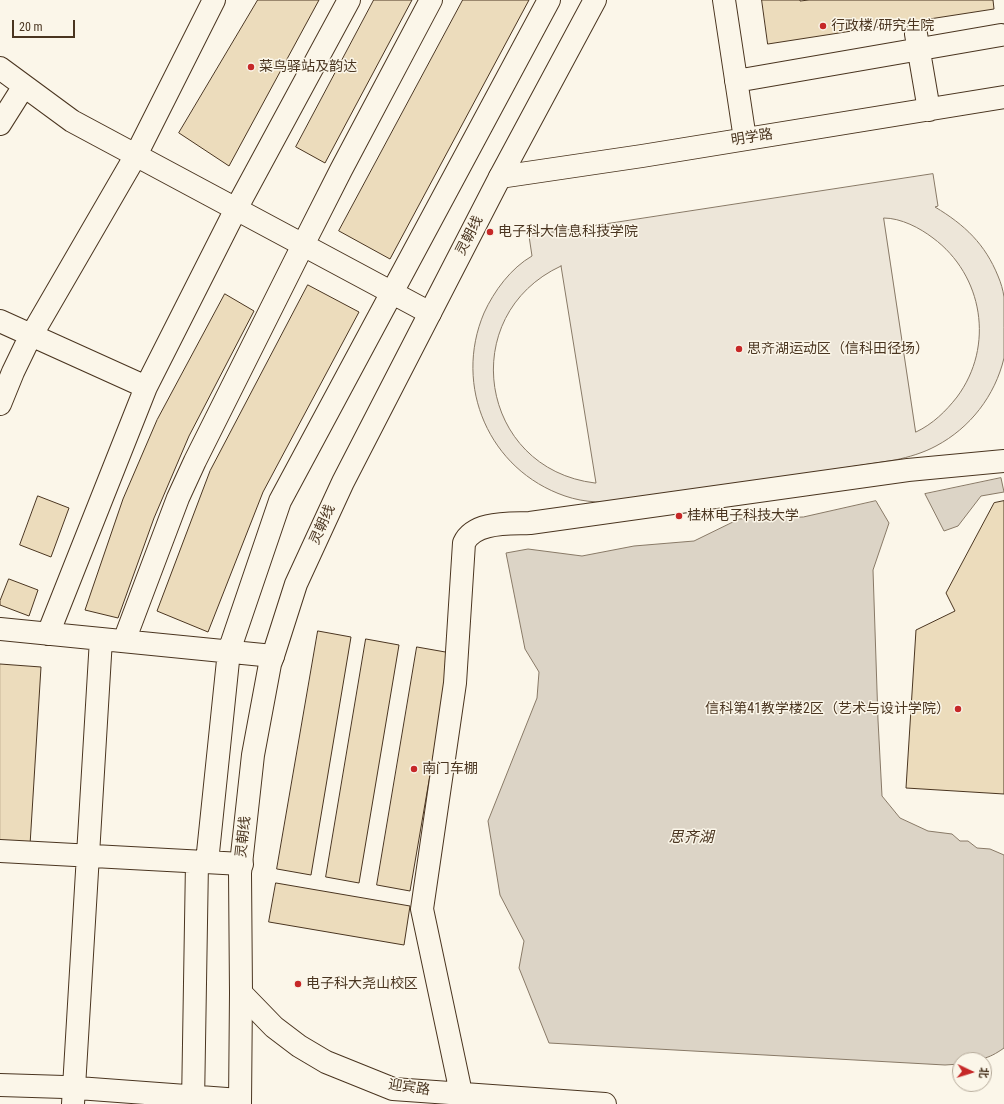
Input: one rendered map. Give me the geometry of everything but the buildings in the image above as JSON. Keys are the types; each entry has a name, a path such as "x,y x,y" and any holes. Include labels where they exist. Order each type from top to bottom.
{"street":[{"path":"0,404 13,372 31,336 136,155 214,0"},
{"path":"48,634 146,387 236,209 349,0"},
{"path":"124,641 178,498 198,454 341,170 431,0"},
{"path":"193,1100 202,862 229,651 280,501 549,0"},
{"name":"灵朝线","path":"240,1102 240,873 253,755 270,664 296,584 343,482 500,177 595,0"},
{"path":"724,0 745,139"},
{"path":"736,81 917,42 1001,35"},
{"path":"917,42 929,110"},
{"path":"0,68 72,121 430,313"},
{"path":"0,124 24,86"},
{"name":"明学路","path":"500,177 1004,97"},
{"path":"0,321 146,387"},
{"path":"461,1093 422,909 455,683 464,543 466,539 476,530 488,526 530,522 892,472 1004,460"},
{"path":"0,629 273,656"},
{"path":"74,1096 101,639"},
{"path":"0,851 242,864"},
{"name":"迎宾路","path":"241,993 274,1027 299,1046 326,1062 393,1089 605,1104"},
{"path":"0,1085 74,1096 240,1102"}],"shaded area":[{"name":"思齐湖运动区（信科田径场）","path":"933,174 938,206 935,207 956,221 973,236 987,254 999,279 1004,297 1004,358 1000,372 987,398 970,420 948,439 916,454 895,460 628,501 596,502 580,500 565,496 538,484 516,467 498,446 484,422 476,396 473,369 475,341 484,313 498,288 517,267 532,256 529,236","holes":["884,218 890,218 916,227 933,238 950,253 963,271 973,291 978,312 979,334 976,356 969,377 957,397 944,412 934,421 916,432","561,266 596,483 556,472 526,450 505,421 495,388 495,353 505,319 527,289"]}],"water":[{"path":"1001,478 1004,492 981,496 958,526 944,531 925,494"},
{"name":"思齐湖","path":"876,501 889,523 873,570 882,796 900,818 928,831 952,834 960,841 968,841 977,848 990,849 1004,855 1004,1048 992,1055 992,1052 952,1052 952,1065 945,1065 549,1043 519,968 524,941 500,895 488,821 537,698 539,672 525,649 506,553 528,549 582,556 634,546 694,541 739,519 803,517"}],"place":[{"name":"行政楼/研究生院","path":"823,26"},
{"name":"菜鸟驿站及韵达","path":"251,67"},
{"name":"电子科大信息科技学院","path":"490,232"},
{"name":"思齐湖运动区（信科田径场）","path":"739,349"},
{"name":"桂林电子科技大学","path":"679,516"},
{"name":"信科第41教学楼2区（艺术与设计学院）","path":"958,709"},
{"name":"南门车棚","path":"414,769"},
{"name":"电子科大尧山校区","path":"298,984"}]}
